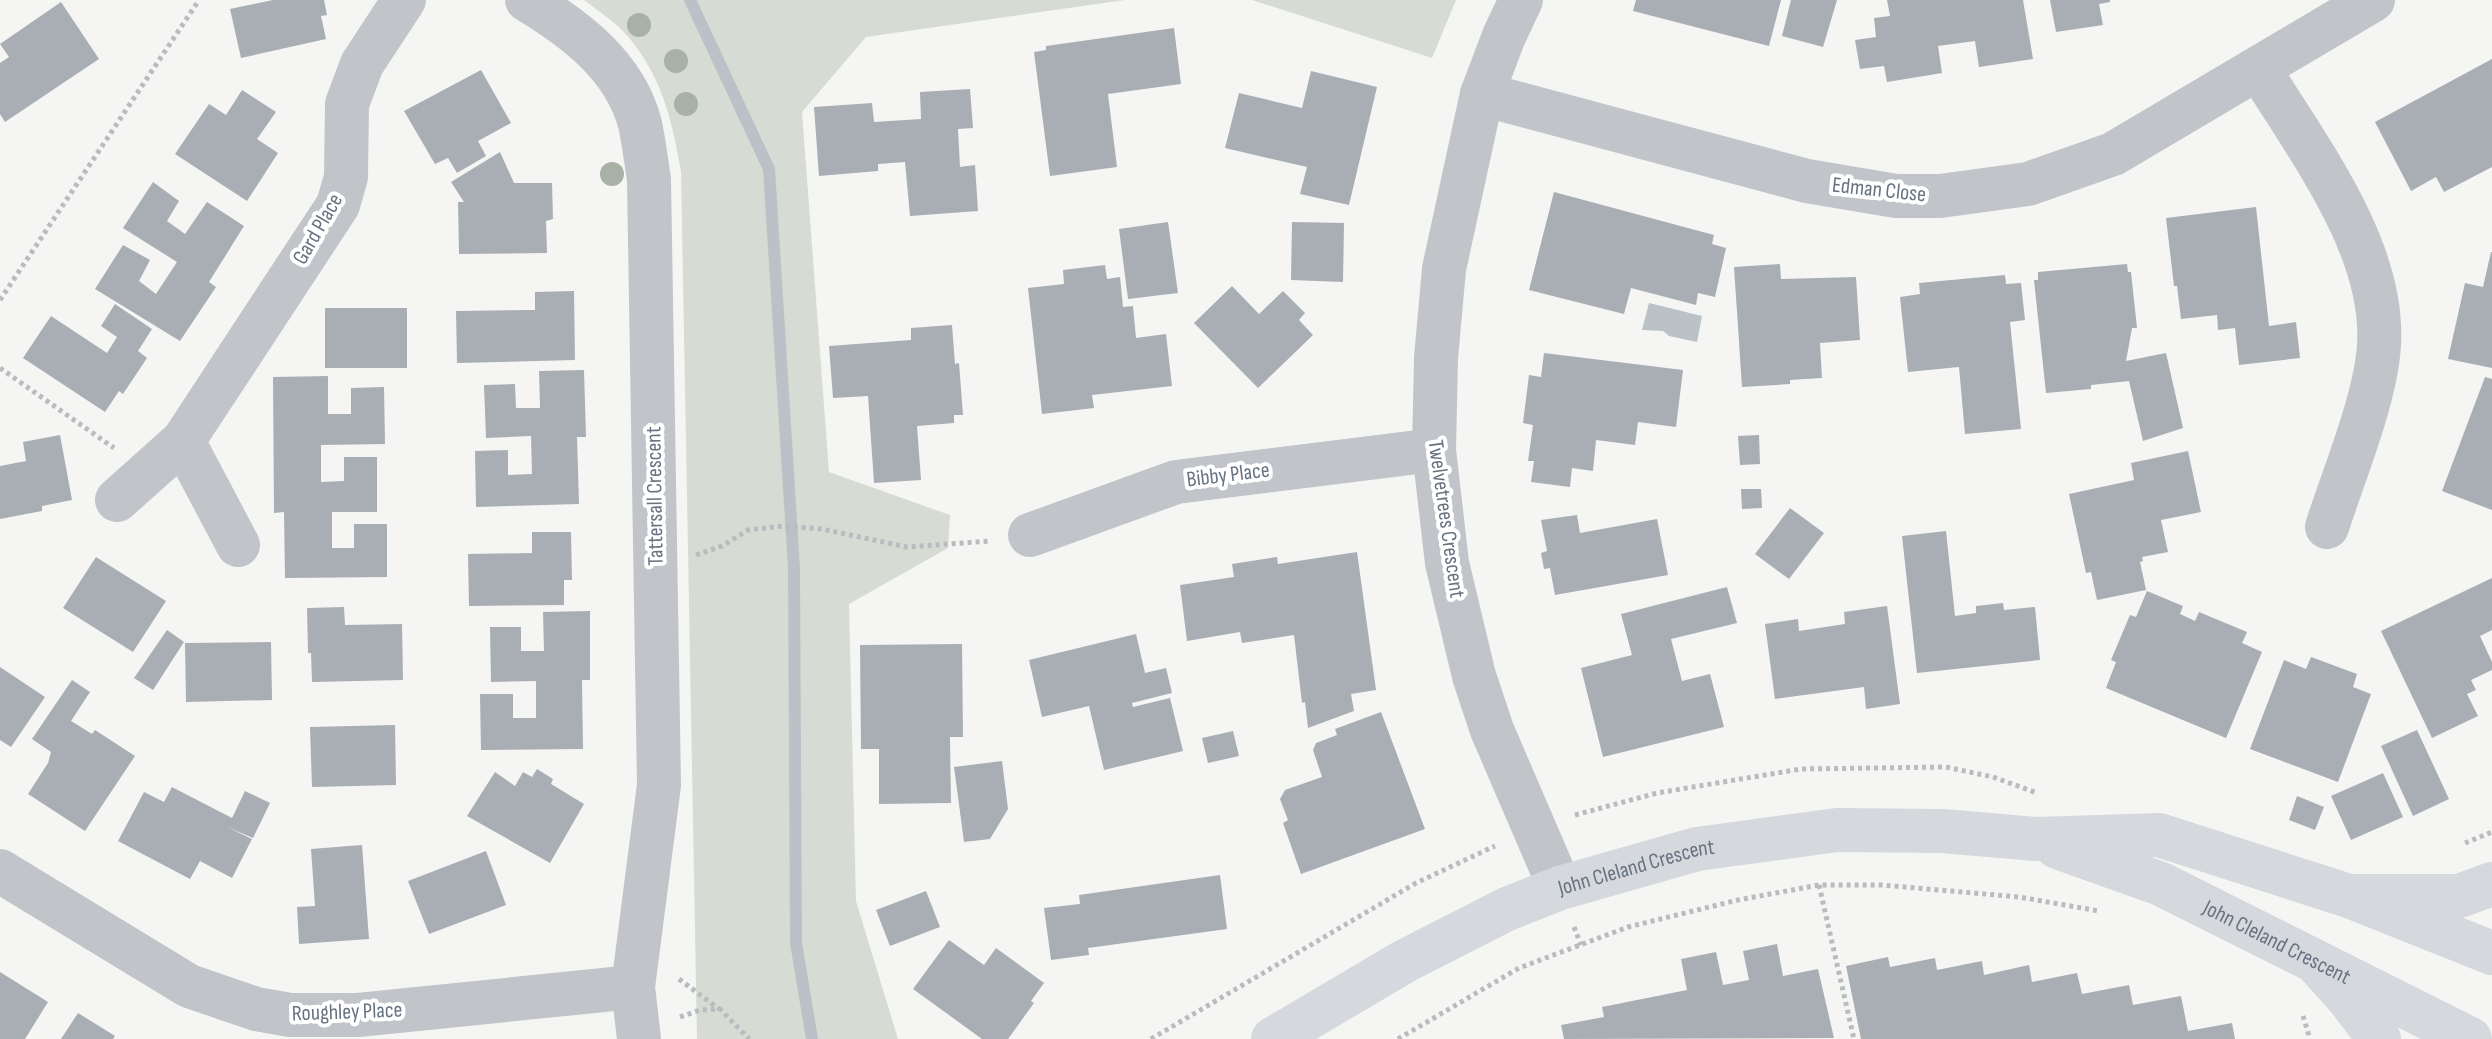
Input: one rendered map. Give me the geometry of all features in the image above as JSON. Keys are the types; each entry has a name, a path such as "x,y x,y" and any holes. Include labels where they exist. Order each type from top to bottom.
{"street":[{"name":"Gard Place","path":"132,486 183,441 338,205 346,177 347,104 362,64 404,0"},
{"name":"Tattersall Crescent","path":"527,0 558,19 598,51 629,96 640,122 649,179 659,785 654,981 635,1018 656,1031"},
{"name":"Twelvetrees Crescent","path":"1521,0 1482,94 1444,269 1436,358 1434,450 1447,563 1474,676 1492,730 1560,888"},
{"name":"Edman Close","path":"1482,94 1807,181 1896,196 1940,196 2028,184 2113,154 2373,0"},
{"path":"2259,69 2347,215 2369,263 2376,290 2379,345 2368,398 2327,527"},
{"path":"183,441 238,545"},
{"name":"Bibby Place","path":"1030,535 1176,482 1434,450"},
{"name":"John Cleland Crescent","path":"1273,1039 1405,961 1507,909 1560,888 1697,849 1837,830 1942,831 2036,839 2159,835 2349,896 2492,953"},
{"name":"John Cleland Crescent","path":"2036,839 2161,884 2470,1039"},
{"name":"Roughley Place","path":"0,871 189,986 256,1009 290,1015 358,1015 654,981"},
{"path":"2349,896 2459,896 2492,884"},
{"path":"2315,961 2379,1039"}],"path":[{"path":"0,300 199,0"},
{"path":"0,368 132,486"},
{"path":"656,559 693,556 722,546 748,530 783,526 822,529 907,547 976,543 1030,535"},
{"path":"1151,1039 1416,883 1487,849"},
{"path":"1819,885 1854,1039"},
{"path":"1398,1039 1519,968 1628,927 1738,900 1819,885 1882,885 2019,897 2108,913"},
{"path":"654,981 720,1009 749,1039"},
{"path":"656,1031 681,1016 700,1010 720,1009"}],"shaded area":[{"path":"584,0 1125,0 866,37 802,112 829,472 950,515 948,548 849,604 856,901 898,1039 697,1039 681,172 669,115 647,63 623,31"},
{"path":"1252,0 1456,0 1432,58"},
{"path":"1649,303 1702,316 1697,342 1669,336 1663,331 1642,330"}],"building":[{"path":"273,0 324,0 327,15 321,16 326,39 241,58 230,9"},
{"path":"1636,0 1781,0 1769,46 1633,11"},
{"path":"1791,0 1837,0 1823,47 1782,36"},
{"path":"1887,0 2023,0 2033,59 1979,67 1975,41 1938,46 1942,73 1887,82 1884,66 1860,69 1855,40 1876,37 1874,18 1890,16"},
{"path":"2050,0 2110,2 2099,4 2103,25 2056,32"},
{"path":"61,2 99,59 5,122 0,114 0,63 9,57 0,44"},
{"path":"1174,28 1181,84 1108,94 1117,167 1050,176 1034,52 1046,50 1046,46"},
{"path":"2492,59 2492,167 2444,192 2436,177 2411,191 2375,122"},
{"path":"481,70 511,123 478,141 486,156 457,173 448,158 435,164 404,111"},
{"path":"1311,71 1377,87 1349,205 1300,194 1307,167 1225,148 1239,93 1302,108"},
{"path":"970,89 973,128 958,129 960,167 975,165 978,211 910,216 905,162 878,164 878,171 819,176 814,107 872,103 874,122 921,119 920,92"},
{"path":"242,90 276,112 257,139 278,153 247,201 175,154 209,104 226,115"},
{"path":"500,152 514,183 552,183 553,219 546,221 547,253 459,254 458,202 464,202 451,182"},
{"path":"153,182 179,201 167,221 185,234 207,202 244,226 209,282 216,287 180,341 95,289 123,245 150,260 139,281 156,294 177,262 123,228"},
{"path":"1554,192 1714,235 1712,244 1726,248 1715,297 1698,293 1696,305 1631,288 1624,314 1529,290"},
{"path":"2256,207 2269,326 2296,322 2300,358 2239,365 2235,328 2218,330 2217,315 2181,319 2166,218"},
{"path":"1168,222 1178,293 1128,299 1119,229"},
{"path":"1292,222 1344,223 1343,282 1291,280"},
{"path":"2491,252 2492,368 2448,359 2465,283 2483,287"},
{"path":"1780,264 1781,279 1856,277 1860,340 1820,343 1822,378 1742,387 1734,267"},
{"path":"2127,264 2128,272 2131,272 2137,328 2132,328 2126,361 2166,353 2183,428 2143,441 2129,381 2091,385 2091,389 2046,393 2034,280 2038,280 2038,272"},
{"path":"1105,265 1107,279 1120,277 1123,307 1133,306 1136,338 1166,334 1172,386 1092,395 1094,408 1042,414 1028,288 1064,284 1063,270"},
{"path":"2005,275 2006,284 2021,283 2025,320 2010,322 2021,429 1965,434 1959,367 1908,372 1900,297 1920,294 1919,283"},
{"path":"1232,286 1259,314 1283,291 1305,313 1299,320 1313,335 1258,388 1194,323"},
{"path":"574,291 575,360 457,363 456,311 535,310 535,292"},
{"path":"115,304 152,329 138,351 147,358 123,394 119,391 105,412 23,358 51,316 107,353 117,337 101,326"},
{"path":"325,308 407,308 407,368 325,368"},
{"path":"952,325 963,415 954,415 954,423 917,426 921,480 874,483 868,396 833,398 829,346 911,340 911,328"},
{"path":"1544,353 1683,370 1676,427 1638,422 1635,445 1596,440 1593,471 1572,468 1570,487 1531,482 1534,461 1528,461 1533,425 1523,423 1529,375 1541,377"},
{"path":"584,370 586,437 577,437 579,504 476,507 475,451 508,450 508,475 532,474 531,436 486,438 484,385 515,384 516,408 540,408 539,371"},
{"path":"328,376 328,414 351,414 351,388 384,387 385,444 321,445 321,482 344,481 344,457 377,457 377,512 332,512 332,548 354,548 354,524 387,524 387,577 285,578 284,512 274,513 273,377"},
{"path":"2485,377 2492,379 2492,510 2442,491"},
{"path":"60,435 72,500 42,506 42,511 0,519 0,466 26,461 23,442"},
{"path":"1759,435 1760,464 1740,465 1738,436"},
{"path":"2188,451 2201,512 2161,520 2168,552 2142,557 2143,561 2140,562 2146,590 2097,600 2091,572 2086,573 2069,494 2134,480 2131,463"},
{"path":"1741,489 1761,489 1762,508 1742,509"},
{"path":"1790,508 1824,533 1789,579 1755,554"},
{"path":"1577,515 1580,533 1657,519 1668,575 1555,595 1550,568 1544,569 1541,553 1547,551 1541,520"},
{"path":"1946,531 1955,616 1976,613 1976,606 2003,603 2004,610 2035,607 2040,660 1917,673 1902,536"},
{"path":"532,532 571,532 572,580 564,580 564,605 469,606 468,554 532,553"},
{"path":"1357,552 1376,690 1351,694 1354,711 1308,728 1294,635 1242,643 1240,632 1187,641 1180,585 1234,577 1232,564 1277,557 1278,564"},
{"path":"96,557 166,601 133,652 63,608"},
{"path":"2492,578 2492,630 2480,636 2492,662 2492,670 2471,680 2476,690 2467,694 2478,716 2432,738 2381,631"},
{"path":"1727,587 1737,623 1671,639 1682,681 1710,674 1724,727 1603,757 1581,668 1632,655 1621,614"},
{"path":"2147,591 2183,606 2180,614 2195,621 2199,612 2247,632 2242,643 2262,652 2226,738 2106,688 2116,662 2111,660 2130,615 2136,617"},
{"path":"1887,606 1900,704 1866,709 1864,687 1775,699 1765,624 1798,619 1799,631 1845,624 1844,612"},
{"path":"344,607 345,625 402,624 403,680 312,682 307,608"},
{"path":"590,611 590,680 582,680 583,749 481,750 480,694 513,694 513,718 536,718 536,681 491,682 490,627 521,627 521,651 544,651 543,612"},
{"path":"167,630 184,642 153,690 134,678"},
{"path":"1136,634 1145,673 1166,668 1172,693 1132,703 1133,707 1170,698 1183,751 1104,770 1089,706 1042,717 1029,660"},
{"path":"271,642 272,700 186,702 185,643"},
{"path":"962,644 963,737 950,737 951,803 879,804 879,749 861,749 860,645"},
{"path":"2311,657 2357,674 2353,687 2371,694 2338,782 2250,749 2284,660 2306,669"},
{"path":"0,667 45,697 11,747 0,740"},
{"path":"72,680 90,692 71,721 92,734 95,730 135,756 85,831 28,794 48,763 51,752 32,739"},
{"path":"1381,712 1425,829 1301,874 1283,823 1288,820 1280,799 1285,790 1322,777 1313,750 1316,743 1337,735 1335,729"},
{"path":"395,725 396,785 312,787 310,727"},
{"path":"2417,730 2449,799 2413,816 2381,746"},
{"path":"1233,731 1239,756 1208,763 1202,738"},
{"path":"1002,761 1008,809 990,839 964,842 954,767"},
{"path":"537,769 553,779 551,784 584,804 550,863 467,816 495,772 515,786 523,772 532,777"},
{"path":"2383,773 2403,817 2351,840 2331,796"},
{"path":"172,787 232,818 245,791 270,803 253,838 227,827 252,839 232,878 200,861 190,879 118,841 144,792 164,802"},
{"path":"2297,796 2324,807 2315,830 2289,820"},
{"path":"362,845 369,939 299,944 297,907 315,906 311,849"},
{"path":"486,851 506,905 429,934 408,881"},
{"path":"1220,875 1227,929 1088,948 1089,955 1051,960 1044,908 1080,904 1079,895"},
{"path":"926,891 940,927 890,946 876,910"},
{"path":"949,940 984,965 996,948 1044,983 1031,1001 1034,1003 1008,1039 982,1039 913,989"},
{"path":"1777,944 1783,976 1818,969 1834,1038 1564,1039 1561,1025 1604,1017 1602,1007 1687,990 1681,959 1716,952 1723,985 1749,980 1743,951"},
{"path":"1888,957 1890,967 1935,958 1937,970 1982,961 1984,975 2029,965 2032,982 2077,973 2082,994 2129,985 2133,1005 2181,996 2188,1031 2232,1023 2235,1039 1861,1039 1846,966"},
{"path":"0,972 48,1002 25,1039 0,1039"},
{"path":"78,1013 115,1036 113,1039 61,1039"}],"waterway":[{"path":"690,0 769,169 794,568 796,943 812,1039"}]}
